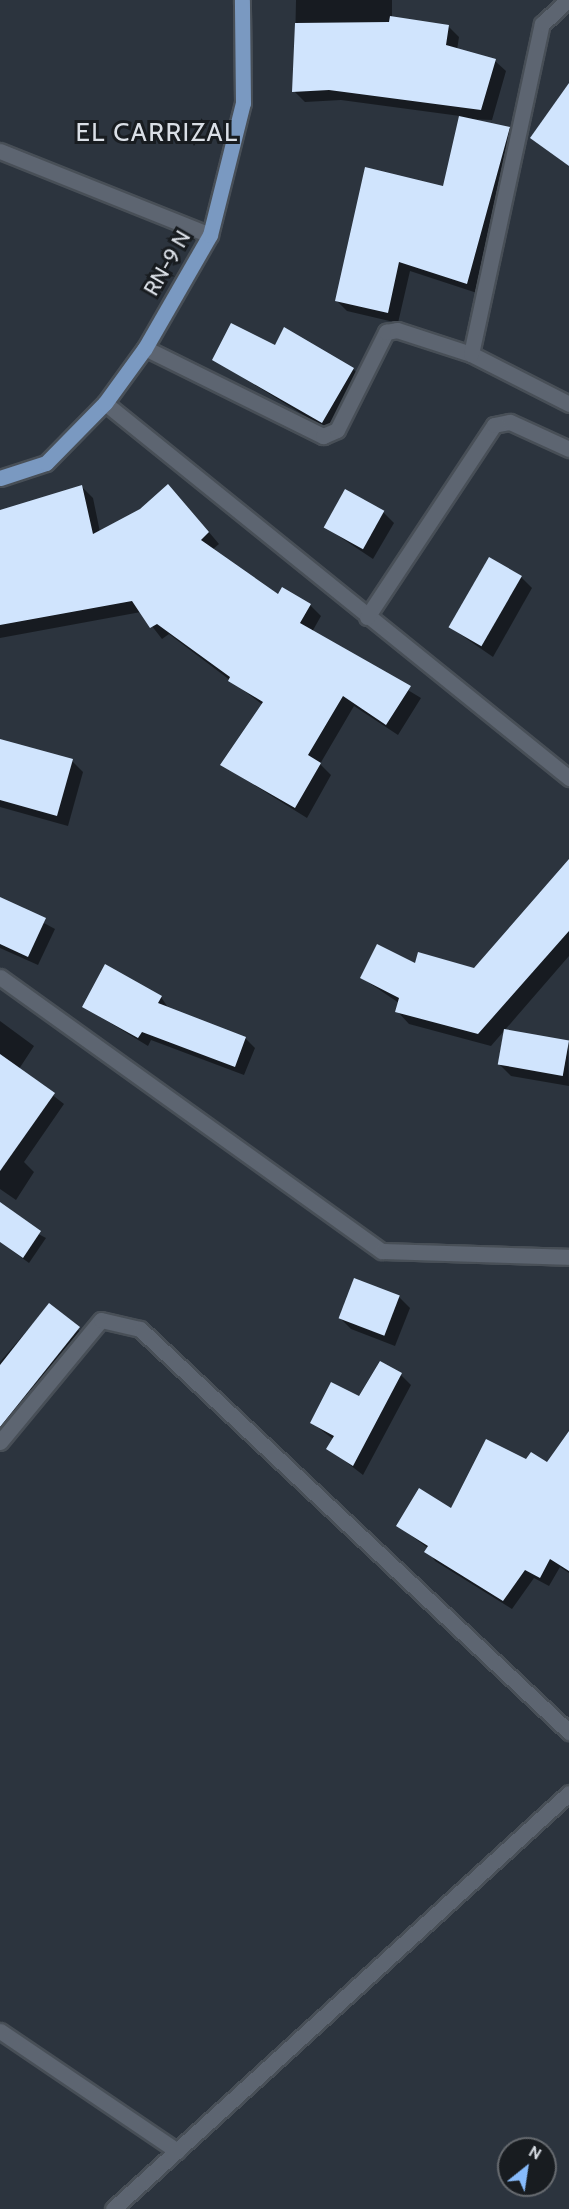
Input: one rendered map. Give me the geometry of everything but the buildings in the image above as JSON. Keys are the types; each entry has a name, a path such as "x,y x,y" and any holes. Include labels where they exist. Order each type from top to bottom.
{"main road":[{"name":"RN-9 N","path":"0,478 46,463 105,403 145,348 210,235 243,103 242,0"}],"street":[{"path":"471,354 542,24 568,0"},
{"path":"0,151 210,235"},
{"path":"145,348 323,436 337,430 386,332 397,330 471,354 569,404"},
{"path":"105,403 569,778"},
{"path":"367,617 494,425 510,422 569,449"},
{"path":"0,977 106,1048 211,1133 382,1251 569,1257"},
{"path":"0,1442 101,1320 140,1329 569,1732"},
{"path":"113,2209 569,1793"},
{"path":"0,2031 177,2151"}],"district":[{"name":"EL CARRIZAL","path":"157,133"}]}
